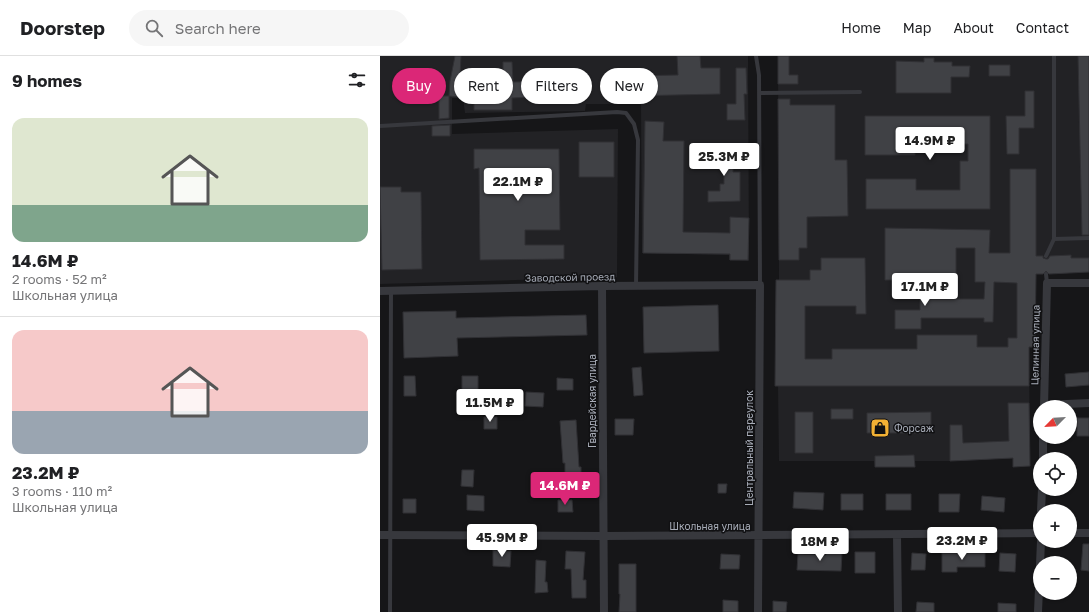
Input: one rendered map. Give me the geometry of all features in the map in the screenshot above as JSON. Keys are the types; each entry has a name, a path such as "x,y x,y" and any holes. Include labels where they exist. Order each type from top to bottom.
{"street":[{"path":"1047,283 1089,283"},
{"name":"Целинная улица","path":"1044,400 1047,283"},
{"name":"Заводской проезд","path":"380,291 602,286 760,285"},
{"name":"Центральный переулок","path":"758,612 760,285"},
{"name":"Гвардейская улица","path":"602,286 604,612"},
{"path":"1077,403 1089,402"},
{"path":"1077,533 1089,533"},
{"name":"Школьная улица","path":"380,535 758,536 1033,534"},
{"path":"898,535 898,612"},
{"path":"1038,612 1041,548"}],"lane":[{"path":"756,56 759,75 760,285"},
{"path":"1046,256 1054,239 1054,56"},
{"path":"759,93 860,92"},
{"path":"380,126 617,112 626,113 634,124 638,140 636,286"},
{"path":"1054,239 1089,238"},
{"path":"1046,274 1047,283"},
{"path":"390,612 391,291"}],"shaded area":[{"path":"380,56 748,56 749,261 729,260 729,255 642,253 641,104 658,104 658,68 600,68 600,104 592,104 592,68 521,68 521,104 586,104 585,111 465,113 464,104 513,104 513,68 454,68 452,134 618,129 617,277 380,284"},
{"path":"778,56 1089,56 1089,272 1036,274 1035,347 1029,347 1030,466 1013,467 1013,458 963,461 915,461 915,467 875,467 874,461 779,461 778,386 775,386 776,280 779,280"}],"building":[{"path":"455,56 461,56 460,68 454,68 454,96 449,96 450,81"},
{"path":"677,56 700,56 701,68 720,68 720,94 658,95 658,75 678,75"},
{"path":"778,56 789,56 789,75 798,75 798,84 778,84"},
{"path":"1078,56 1089,56 1089,235 1082,235"},
{"path":"924,58 934,58 934,62 952,62 952,66 970,66 969,77 951,77 951,93 896,93 896,61 924,62"},
{"path":"503,62 512,62 512,68 503,68"},
{"path":"989,65 1010,65 1010,76 989,76"},
{"path":"736,68 746,68 747,94 744,94 745,120 727,120 727,104 736,104"},
{"path":"513,82 521,82 521,98 513,98"},
{"path":"1025,91 1034,91 1034,128 1019,128 1019,154 1007,154 1006,116 1025,116"},
{"path":"446,96 449,96 449,118 439,119 439,104 446,104"},
{"path":"778,99 790,99 790,105 835,105 835,160 847,160 848,216 807,217 807,248 799,248 799,260 779,260"},
{"path":"474,104 512,104 512,110 474,110"},
{"path":"865,116 990,116 990,209 866,209 866,179 916,179 916,190 960,190 960,161 968,161 968,144 915,144 915,155 865,155"},
{"path":"645,121 664,122 663,141 684,141 683,232 730,233 730,217 749,218 748,260 730,260 730,254 643,253"},
{"path":"450,125 450,136 432,136 432,126"},
{"path":"579,142 614,142 614,177 579,177"},
{"path":"474,149 559,149 560,230 525,230 525,245 564,245 564,259 480,260 479,168 474,169"},
{"path":"707,150 730,150 730,164 733,165 733,172 740,172 740,201 708,202 708,191 720,191 720,184 724,184 724,167 707,167"},
{"path":"1010,169 1036,169 1036,256 1043,256 1043,258 1046,259 1050,256 1071,255 1071,258 1089,258 1089,272 1049,274 1046,271 1043,274 1036,274 1035,347 1029,347 1029,386 775,386 776,280 810,280 810,270 821,270 821,258 865,258 866,314 856,314 856,306 805,306 805,359 832,359 832,349 917,349 917,335 977,335 977,347 1008,347 1008,338 1017,338 1017,283 994,282 993,322 984,322 984,318 921,318 921,329 895,329 895,310 920,310 920,299 984,299 985,282 975,282 975,248 956,248 956,276 932,275 932,280 885,280 885,228 990,230 989,253 1010,253"},
{"path":"380,187 401,187 401,192 421,192 422,269 382,270"},
{"path":"718,305 719,351 644,353 643,307"},
{"path":"456,311 456,318 586,315 587,335 457,338 458,356 404,358 403,312"},
{"path":"641,367 643,395 634,396 632,368"},
{"path":"1089,372 1089,385 1066,387 1065,374"},
{"path":"404,376 415,376 416,396 404,396"},
{"path":"462,376 478,376 478,390 462,390"},
{"path":"557,378 573,379 573,390 557,390"},
{"path":"526,392 544,393 543,407 525,406"},
{"path":"1008,403 1029,403 1030,466 1013,467 1013,458 950,461 950,425 962,425 963,443 1009,441"},
{"path":"831,409 853,409 853,419 831,419"},
{"path":"795,412 813,412 813,453 795,453"},
{"path":"931,412 931,433 867,433 867,413"},
{"path":"484,417 497,417 497,429 484,429"},
{"path":"1077,418 1089,418 1089,436 1077,436"},
{"path":"615,419 634,419 633,435 615,435"},
{"path":"576,420 581,479 565,478 565,463 563,463 560,421"},
{"path":"914,455 915,467 875,467 875,456"},
{"path":"462,470 474,470 473,487 461,486"},
{"path":"718,484 727,484 726,493 718,493"},
{"path":"794,492 824,493 823,510 793,508"},
{"path":"841,494 863,494 863,510 841,510"},
{"path":"886,494 911,494 911,510 886,510"},
{"path":"939,494 960,494 959,512 939,512"},
{"path":"467,495 484,496 484,511 467,510"},
{"path":"982,496 1005,498 1004,512 981,510"},
{"path":"403,499 416,499 416,513 403,513"},
{"path":"558,500 572,500 573,512 558,512"},
{"path":"1083,544 1089,544 1089,571 1081,570"},
{"path":"493,550 511,551 510,567 493,566"},
{"path":"566,551 585,552 583,580 586,580 586,598 572,598 571,569 565,569"},
{"path":"826,552 842,553 841,571 797,570 798,554 826,555"},
{"path":"855,552 875,552 875,573 855,573"},
{"path":"912,553 926,554 925,570 911,570"},
{"path":"942,553 985,553 985,567 957,567 957,572 942,572"},
{"path":"1000,553 1016,554 1015,572 999,571"},
{"path":"721,554 740,555 739,569 720,569"},
{"path":"536,560 546,561 545,582 547,582 548,592 535,593"},
{"path":"619,564 636,564 636,612 619,612"},
{"path":"723,600 738,601 738,612 723,612"},
{"path":"773,601 787,602 786,612 773,612"},
{"path":"917,602 934,603 934,612 916,612"},
{"path":"998,603 1016,604 1016,612 998,612"}],"place":[{"name":"Форсаж","path":"880,428"}]}
